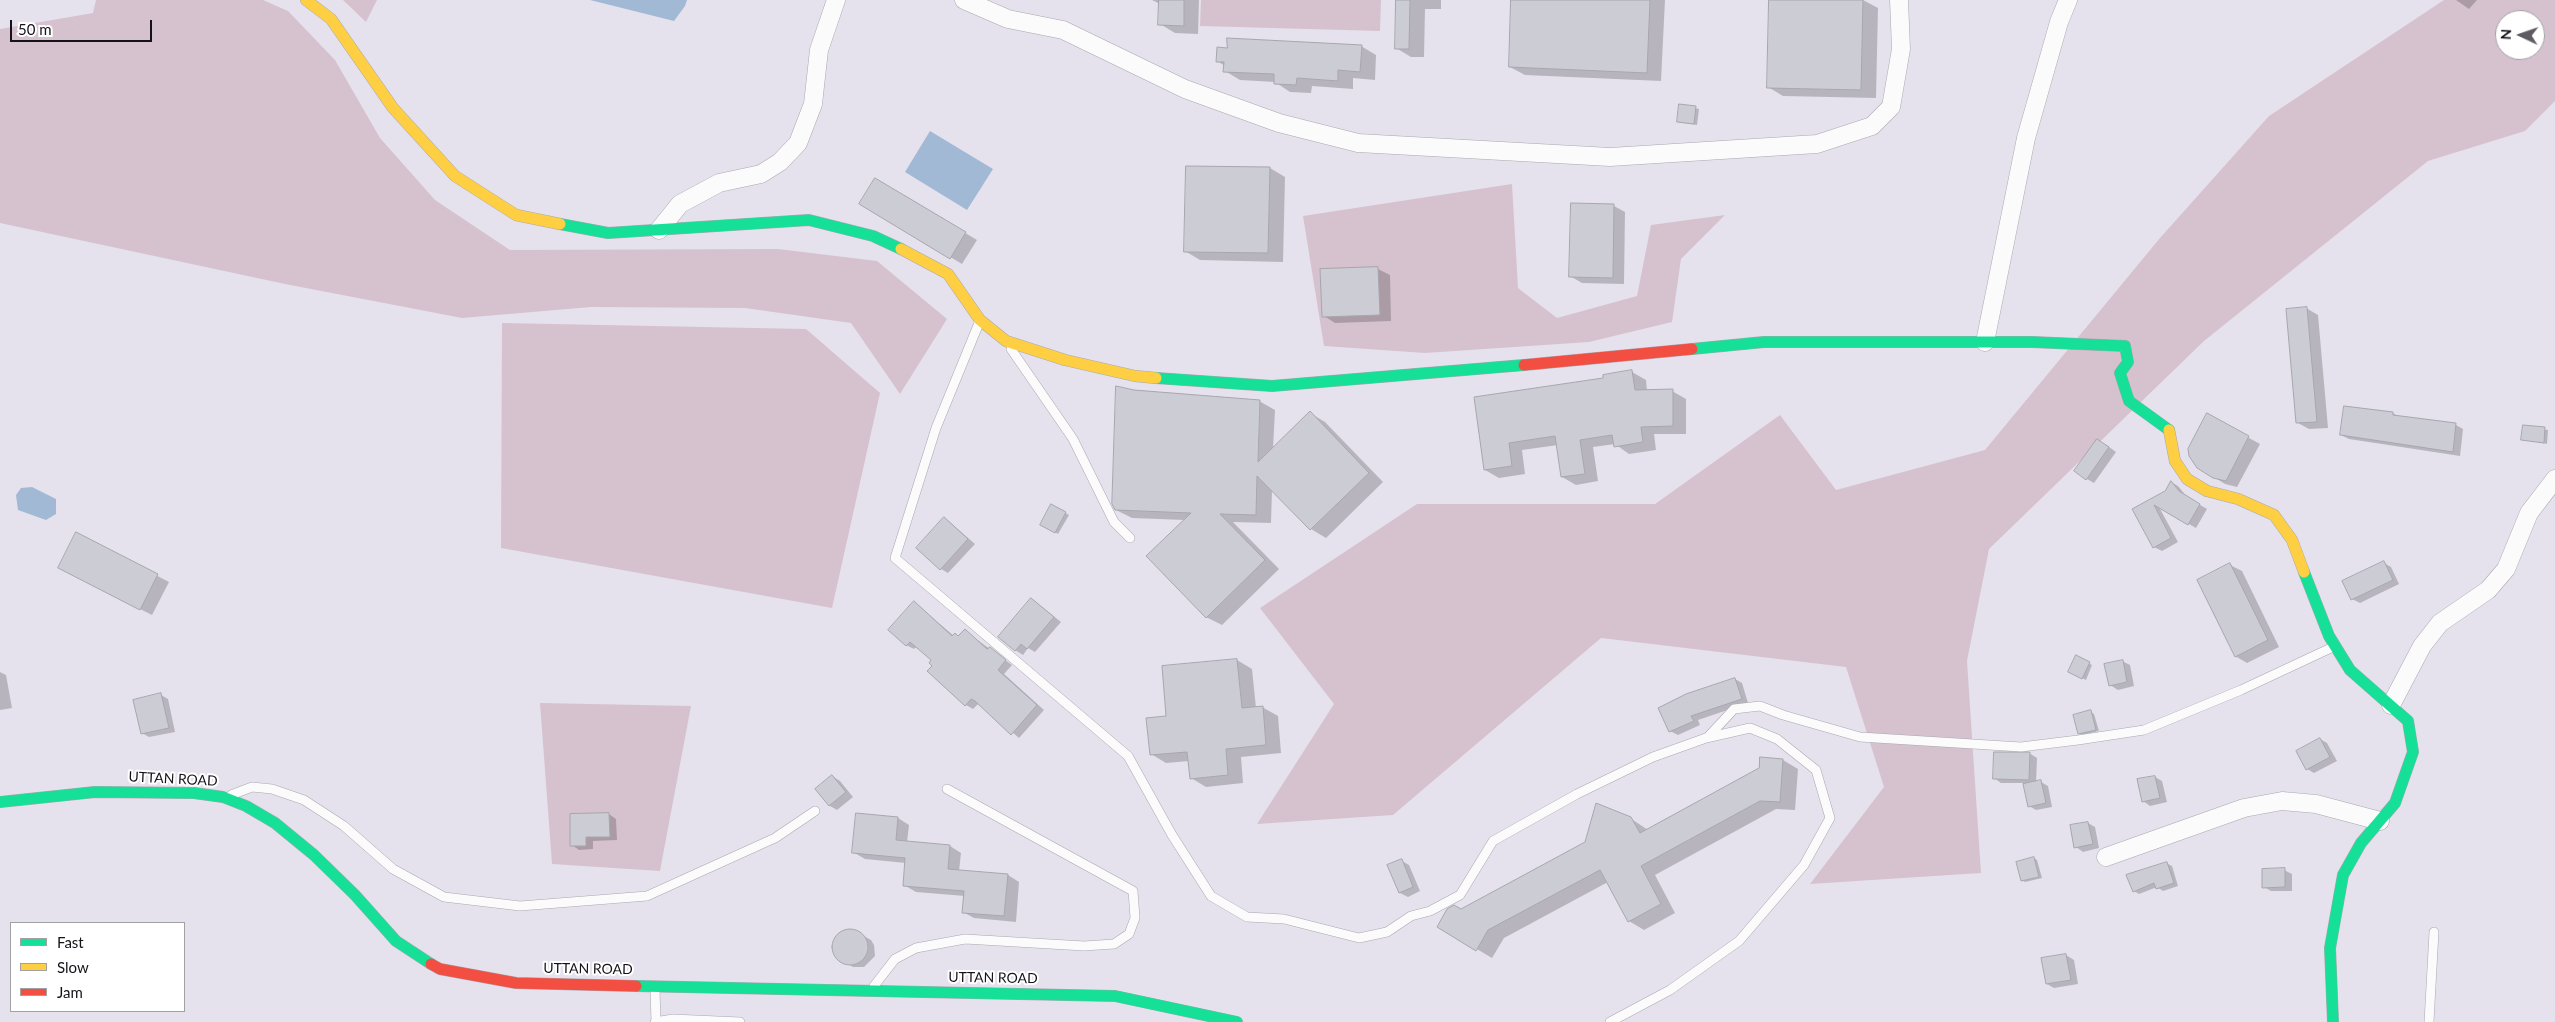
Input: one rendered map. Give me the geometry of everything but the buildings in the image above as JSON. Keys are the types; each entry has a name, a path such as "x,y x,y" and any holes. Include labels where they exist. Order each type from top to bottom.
{"street":[{"path":"306,0 331,19 393,108 455,176 516,215 608,233 809,220 873,236 919,257 948,274 980,320 1006,341 1065,360 1135,376 1272,386 1466,371 1764,342 1985,342 2125,346 2128,362 2120,374 2129,401 2171,431 2175,461 2187,479 2207,492 2238,498 2274,515 2292,540 2329,636 2350,670 2408,721 2413,752 2395,802 2361,843 2343,875 2330,948 2333,1022"},
{"path":"659,230 680,204 718,183 761,174 780,162 798,143 813,104 819,50 836,0"},
{"path":"964,0 1008,19 1063,30 1185,89 1279,123 1358,144 1610,157 1817,144 1872,126 1892,107 1901,49 1899,0"},
{"path":"1985,342 2026,138 2059,22 2068,0"},
{"path":"2390,706 2422,646 2440,623 2488,590 2506,569 2529,513 2555,479"},
{"name":"UTTAN ROAD","path":"0,802 94,792 194,793 223,798 246,806 275,823 314,855 355,895 396,941 440,969 516,983 1115,996 1237,1022"},
{"path":"2106,857 2244,808 2282,801 2316,804 2380,821"}],"lane":[{"path":"980,320 936,428 894,558 1128,756 1172,835 1211,896 1247,916 1284,919 1359,938 1387,932 1411,916 1430,911 1460,894 1493,841 1577,794 1653,757 1706,738 1750,728 1777,739 1816,770 1830,818 1804,865 1739,941 1670,990 1610,1022"},
{"path":"1006,341 1073,439 1114,522 1130,538"},
{"path":"1706,738 1734,709 1760,706 1783,715 1860,737 2021,747 2078,740 2144,730 2241,690 2336,646"},
{"path":"223,798 252,787 272,789 296,797 344,826 393,869 444,897 520,906 648,896 775,838 814,811"},
{"path":"871,991 895,959 916,948 964,939 1084,946 1114,944 1129,934 1135,918 1133,892 947,789"},
{"path":"2429,1022 2434,932"},
{"path":"655,986 656,1022 673,1019 740,1022"}],"shaded area":[{"path":"96,0 263,0 288,11 335,60 380,138 435,200 510,250 778,249 877,261 947,319 900,394 851,323 745,308 591,307 462,318 285,284 0,223 0,29 93,13"},
{"path":"343,0 377,0 366,22"},
{"path":"1201,0 1381,0 1380,31 1200,26"},
{"path":"2444,0 2555,0 2555,101 2525,131 2428,161 2204,341 1989,549 1967,661 1981,873 1810,884 1884,787 1846,667 1601,638 1393,815 1257,824 1334,704 1260,608 1417,504 1655,504 1780,415 1836,490 1985,450 2160,238 2269,116"},
{"path":"1512,184 1518,288 1557,318 1637,296 1651,225 1725,215 1681,259 1672,322 1589,342 1425,353 1324,346 1303,216"},
{"path":"502,323 806,329 880,393 832,608 501,548"},
{"path":"540,703 691,706 660,871 552,864"}],"water":[{"path":"590,0 687,0 674,21"},
{"path":"930,131 993,169 967,210 905,172"},
{"path":"32,487 56,499 56,514 46,520 18,510 16,495 21,488"}],"traffic: fast":[{"path":"560,224 608,233 809,220 873,236 901,249"},
{"path":"1692,349 1764,342 2032,342 2125,346 2128,362 2120,373 2129,401 2169,430"},
{"path":"1156,378 1272,386 1524,365"},
{"path":"2304,572 2329,636 2350,670 2408,721 2413,752 2395,803 2361,843 2343,875 2330,948 2333,1022"},
{"path":"0,802 95,792 194,793 223,797 246,806 275,823 314,855 355,895 396,941 431,964"},
{"path":"636,986 1115,996 1237,1022"}],"traffic: slow":[{"path":"306,0 331,19 393,108 455,176 516,215 560,224"},
{"path":"901,249 948,274 980,320 1006,341 1065,360 1135,376 1156,378"},
{"path":"2169,430 2175,461 2187,479 2207,491 2238,499 2274,515 2292,540 2304,572"}],"traffic: jam":[{"path":"1524,365 1692,349"},
{"path":"431,964 440,969 516,983 636,986"}]}
